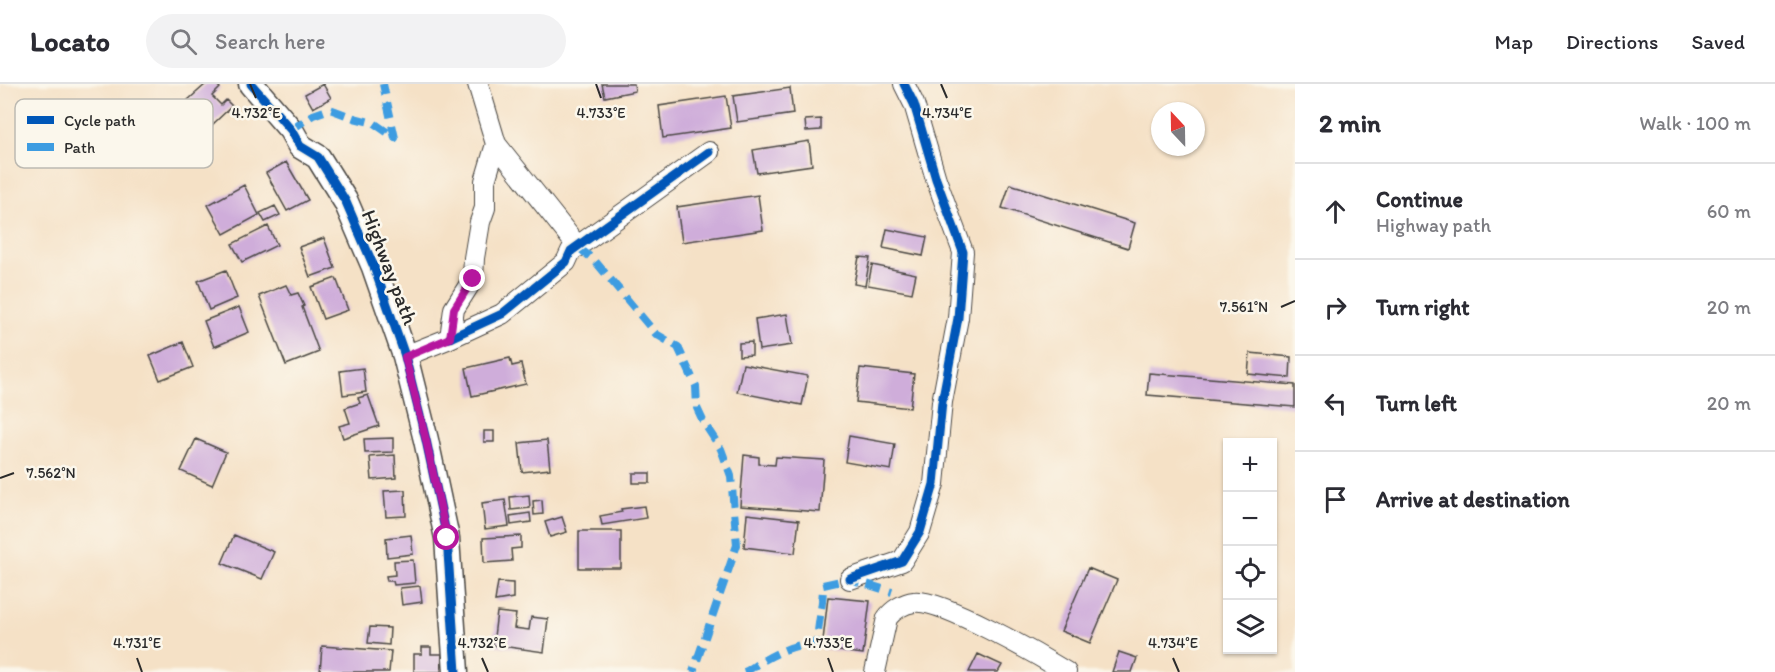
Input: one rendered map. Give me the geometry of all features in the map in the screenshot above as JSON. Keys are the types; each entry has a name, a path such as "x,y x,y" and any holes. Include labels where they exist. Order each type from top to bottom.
{"street":[{"name":"Highway path","path":"251,84 291,130 300,146 318,157 346,202 374,267 405,357 447,538 456,672"},
{"path":"478,84 495,144 578,247"},
{"path":"850,579 902,561 920,532 934,484 942,402 958,318 963,252 936,178 914,104 904,84"},
{"path":"450,338 454,309 473,279 480,222 485,208 485,181 495,144"},
{"path":"405,357 502,314 566,262 571,251 709,152"},
{"path":"875,672 882,634 892,611 892,592 933,605 979,624 1066,672"}],"building":[{"path":"206,84 216,84 220,88 212,96 221,105 226,100 232,106 213,124 213,99 189,99"},
{"path":"323,84 331,98 313,108 305,94"},
{"path":"602,84 634,84 635,91 605,97"},
{"path":"790,88 793,114 737,122 733,96"},
{"path":"726,96 731,128 663,138 659,106"},
{"path":"821,119 821,130 806,131 805,120"},
{"path":"809,141 812,165 757,173 753,150"},
{"path":"286,162 308,200 287,211 266,173"},
{"path":"1010,184 1135,223 1128,248 1002,208"},
{"path":"244,185 259,215 224,234 208,205"},
{"path":"758,195 763,230 682,242 677,207"},
{"path":"275,206 280,215 265,222 260,213"},
{"path":"268,226 277,245 242,262 232,244"},
{"path":"887,229 927,237 923,256 883,248"},
{"path":"324,238 335,268 310,277 299,247"},
{"path":"859,257 870,258 865,286 854,284"},
{"path":"872,265 916,274 912,293 868,285"},
{"path":"226,270 237,298 209,310 198,281"},
{"path":"336,278 348,310 323,319 311,287"},
{"path":"286,285 291,295 298,293 319,352 286,365 259,296"},
{"path":"239,307 249,332 214,347 204,321"},
{"path":"787,314 792,345 759,350 755,319"},
{"path":"183,342 193,367 160,380 150,356"},
{"path":"752,342 752,355 739,356 739,343"},
{"path":"1250,353 1291,357 1290,378 1248,374"},
{"path":"510,358 512,366 521,364 526,384 472,396 466,368"},
{"path":"743,364 808,376 802,405 737,392"},
{"path":"363,368 366,392 343,395 340,371"},
{"path":"860,368 914,374 910,408 856,402"},
{"path":"1149,373 1295,385 1295,407 1147,395"},
{"path":"368,395 379,426 343,438 339,426 350,423 345,408 360,403 358,398"},
{"path":"484,431 494,431 494,442 484,442"},
{"path":"849,436 895,444 891,470 845,462"},
{"path":"393,438 393,452 365,453 364,439"},
{"path":"196,439 226,452 212,485 181,471"},
{"path":"547,440 550,469 522,472 519,443"},
{"path":"395,455 396,478 372,480 370,457"},
{"path":"744,455 759,457 759,464 775,465 776,457 824,460 820,512 740,506"},
{"path":"633,473 650,473 650,483 633,483"},
{"path":"405,490 406,516 386,517 384,491"},
{"path":"529,495 530,508 511,510 510,497"},
{"path":"505,500 509,526 485,529 482,503"},
{"path":"542,500 543,514 534,515 533,501"},
{"path":"644,506 646,518 602,525 600,516 622,512 621,509"},
{"path":"530,513 531,522 511,525 510,516"},
{"path":"747,514 799,520 795,553 744,547"},
{"path":"562,517 567,532 550,537 545,522"},
{"path":"579,531 621,531 621,568 579,568"},
{"path":"234,535 274,552 262,579 222,563"},
{"path":"411,535 413,554 387,557 386,538"},
{"path":"521,536 521,548 511,549 512,561 484,563 483,538"},
{"path":"413,560 415,583 394,585 393,581 387,581 386,576 395,575 394,561"},
{"path":"1088,568 1117,580 1090,643 1061,631"},
{"path":"498,582 513,583 513,598 495,601"},
{"path":"420,586 422,602 402,605 400,588"},
{"path":"828,597 870,601 863,654 822,649"},
{"path":"497,612 516,614 514,628 529,630 531,617 548,619 544,652 493,645"},
{"path":"370,627 390,628 389,645 368,643"},
{"path":"322,646 391,651 389,672 320,672"},
{"path":"422,647 431,647 431,654 442,654 441,672 414,672 414,654 422,654"},
{"path":"1119,652 1137,658 1132,672 1112,672"},
{"path":"978,654 1002,665 998,672 969,672"}],"marked path":[{"path":"291,130 313,115 330,109 374,123 395,138 383,84"},
{"path":"578,247 595,261 656,334 678,347 696,386 697,408 721,449 731,476 737,545 693,672"},
{"path":"744,672 788,649 817,643 823,585 850,579 892,592"}],"cycle path":[{"path":"251,84 291,130 300,146 318,157 346,202 374,267 405,356 447,538 456,672"},
{"path":"850,579 902,561 920,532 934,484 942,402 958,318 963,252 936,179 914,104 904,84"},
{"path":"450,338 502,314 566,262 571,251 709,152"}],"route":[{"path":"447,538 405,357 450,338 454,309 473,279"}]}
